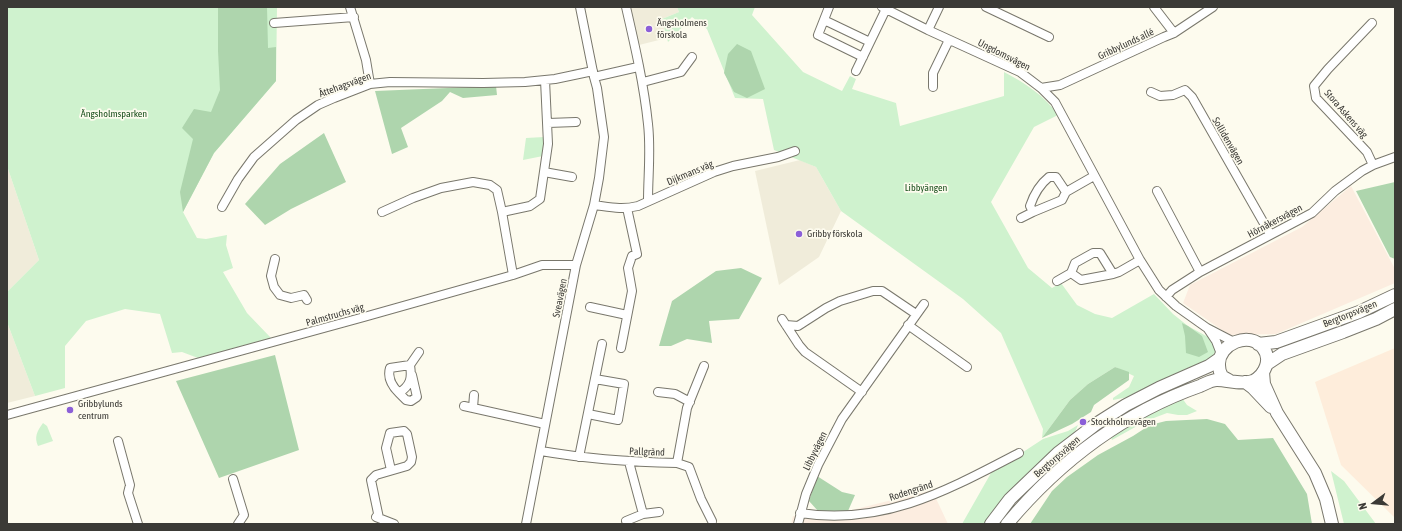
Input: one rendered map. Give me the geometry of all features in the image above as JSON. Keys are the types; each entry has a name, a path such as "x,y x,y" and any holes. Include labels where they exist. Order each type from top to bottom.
{"main road":[{"name":"Bergtorpsvägen","path":"1258,344 1276,342 1359,312 1395,295"},
{"name":"Bergtorpsvägen","path":"1265,368 1282,354 1350,330 1395,309"},
{"path":"1265,368 1252,381 1230,381 1222,376 1219,368 1220,357 1228,346 1240,340 1247,340 1258,344 1263,348 1267,356 1264,384 1277,414 1315,473 1326,499 1332,524"},
{"name":"Bergtorpsvägen","path":"991,524 1010,499 1058,453 1096,424 1126,405 1159,388 1209,366 1220,357"},
{"name":"Bergtorpsvägen","path":"1007,524 1052,475 1119,425 1152,406 1183,392 1215,380 1230,381"},
{"path":"1245,382 1253,388 1277,414"}],"street":[{"path":"350,7 366,60 370,84"},
{"name":"Sveavägen","path":"526,524 576,265 594,204 604,137 597,88 580,7"},
{"path":"626,7 638,67 643,82 648,126 650,162 648,201"},
{"path":"829,7 818,36 863,57"},
{"path":"928,30 939,7"},
{"path":"986,7 1049,37"},
{"path":"1154,7 1174,33"},
{"name":"Gribbylunds allé","path":"1041,88 1060,85 1174,33 1213,7"},
{"name":"Ungdomsvägen","path":"856,72 884,8 949,40 1020,72 1041,88 1055,102 1140,260 1159,290 1176,306 1207,328 1234,342"},
{"path":"274,23 354,17"},
{"path":"824,20 870,42"},
{"name":"Stora Askens väg","path":"1372,23 1328,68 1314,86 1316,98 1367,152 1373,165"},
{"path":"933,86 933,73 949,40"},
{"path":"643,82 681,72 692,57"},
{"path":"593,74 638,67"},
{"name":"Ättehagsvägen","path":"222,208 238,179 254,157 296,120 323,103 370,84 390,82 483,83 545,80 593,74"},
{"path":"502,212 530,206 540,199 548,144 545,80"},
{"name":"Sollidenvägen","path":"1151,92 1160,96 1173,95 1185,90 1192,97 1270,234"},
{"path":"548,123 576,122"},
{"name":"Dijkmans väg","path":"594,204 612,208 638,206 714,172 733,166 778,157 795,151"},
{"name":"Hörnåkersvägen","path":"1166,297 1172,290 1200,272 1312,213 1335,191 1362,171 1373,165 1395,157"},
{"path":"544,172 572,177"},
{"path":"1021,218 1062,200 1066,192 1094,176"},
{"path":"1033,212 1030,206 1033,196 1041,183 1049,177 1056,177 1066,192"},
{"path":"382,212 413,198 441,188 473,182 490,185 497,190 512,275"},
{"path":"1157,191 1200,272"},
{"path":"621,348 632,291 628,268 632,256 637,254 627,208"},
{"path":"1057,281 1071,273 1074,264 1093,253 1100,253 1113,274"},
{"path":"275,259 271,276 274,287 280,294 291,298 304,295 307,300"},
{"path":"1071,273 1082,280 1120,272 1140,260"},
{"name":"Palmstruchs väg","path":"7,414 176,370 512,275 542,265 576,265"},
{"path":"862,392 805,352 784,322 798,326 840,301 873,291 882,291 916,314"},
{"name":"Libbyvägen","path":"798,524 806,494 818,465 842,419 924,304"},
{"path":"590,307 628,315"},
{"path":"908,325 967,367"},
{"name":"Ungdomsvägen","path":"1207,328 1216,341 1220,357"},
{"path":"579,457 602,344"},
{"path":"410,365 390,368 389,373 393,387 406,400 411,401 418,397 411,374 410,365 419,352"},
{"name":"Pallgränd","path":"541,451 579,457 629,462 677,463 688,408 704,366"},
{"path":"399,392 405,389 410,380 411,374"},
{"path":"588,414 618,420 624,384 595,379"},
{"path":"658,392 675,394 690,402"},
{"path":"473,408 474,395"},
{"path":"464,406 545,424"},
{"path":"391,470 386,448 390,433 404,431 407,434 412,457 411,462 407,466 376,475 371,480 377,517 394,524"},
{"path":"118,441 130,485 128,493 138,524"},
{"name":"Rodengränd","path":"800,513 821,516 851,516 918,502 965,481 1019,452"},
{"path":"629,462 643,514"},
{"path":"677,463 688,467 712,521"},
{"path":"233,479 244,515 238,524"},
{"path":"626,521 643,514 658,512"}],"shaded area":[{"name":"Ängsholmens förskola","path":"629,7 677,7 679,12 662,19 667,38 639,45"},
{"name":"Gribby förskola","path":"800,160 816,167 841,211 819,257 779,285 755,171"},
{"path":"7,166 39,260 7,292"},
{"path":"1351,186 1395,269 1395,283 1276,334 1229,335 1183,303 1190,285 1302,227"},
{"path":"7,322 35,396 7,403"},
{"path":"1395,348 1395,518 1341,465 1315,382"},
{"path":"932,490 948,524 791,524 793,516 848,511"}],"green space":[{"name":"Ängsholmsparken","path":"7,7 277,7 276,81 214,153 183,212 197,238 206,239 227,235 226,245 233,268 223,272 247,313 271,338 198,358 182,352 172,353 160,314 125,309 86,321 65,346 65,388 35,396 7,322 7,292 39,260 7,166"},
{"path":"218,7 267,7 268,48 276,47 276,81 214,153 183,212 180,192 193,139 182,128 194,109 211,112 220,90"},
{"name":"Libbyängen","path":"677,7 755,7 752,15 803,72 842,91 850,76 856,79 852,89 896,103 900,126 1004,96 1004,72 1027,85 1047,101 1058,115 1034,127 991,202 1028,268 1052,288 1061,283 1077,305 1095,314 1112,318 1154,294 1173,314 1188,326 1208,337 1215,347 1215,352 1212,358 1204,363 1152,385 1133,396 1113,400 1113,398 1129,387 1134,376 1115,367 1088,384 1070,400 1042,438 1043,429 1001,333 963,299 841,211 816,167 774,150 763,99 735,98 707,29 692,17 668,42 662,19 679,12"},
{"path":"737,44 751,51 765,89 747,98 734,92 724,73 728,54"},
{"path":"496,86 497,95 463,98 450,92 442,101 401,128 408,147 392,154 375,91"},
{"path":"324,133 346,182 291,209 265,225 245,204 280,164"},
{"path":"544,137 543,156 523,160 526,138"},
{"path":"1395,182 1395,259 1390,257 1356,191"},
{"path":"741,268 762,278 739,319 709,321 712,343 687,339 671,346 659,346 672,301 716,271"},
{"path":"1182,323 1202,336 1208,352 1199,357 1186,353 1185,336"},
{"path":"275,355 299,450 219,478 176,381"},
{"path":"1115,367 1129,372 1129,380 1094,405 1091,412 1072,424 1042,438 1070,400 1088,384"},
{"path":"1182,398 1187,405 1197,411 1187,415 1167,413 1146,421 1112,440 1110,435 1167,403"},
{"path":"1207,419 1225,424 1238,440 1273,438 1307,494 1312,524 1030,524 1052,491 1067,477 1098,455 1150,425 1166,421"},
{"path":"43,423 47,426 53,441 38,446 36,440 37,434"},
{"path":"1078,425 1075,432 1016,487 985,524 962,524 991,473 1043,439 1068,431"},
{"path":"1331,471 1344,481 1376,524 1344,524"},
{"path":"817,476 842,492 855,495 848,511 818,511 809,501"}],"place":[{"name":"Ängsholmens förskola","path":"649,29"},
{"name":"Gribby förskola","path":"799,234"},
{"name":"Gribbylunds centrum","path":"70,410"},
{"name":"Stockholmsvägen","path":"1083,422"}]}
